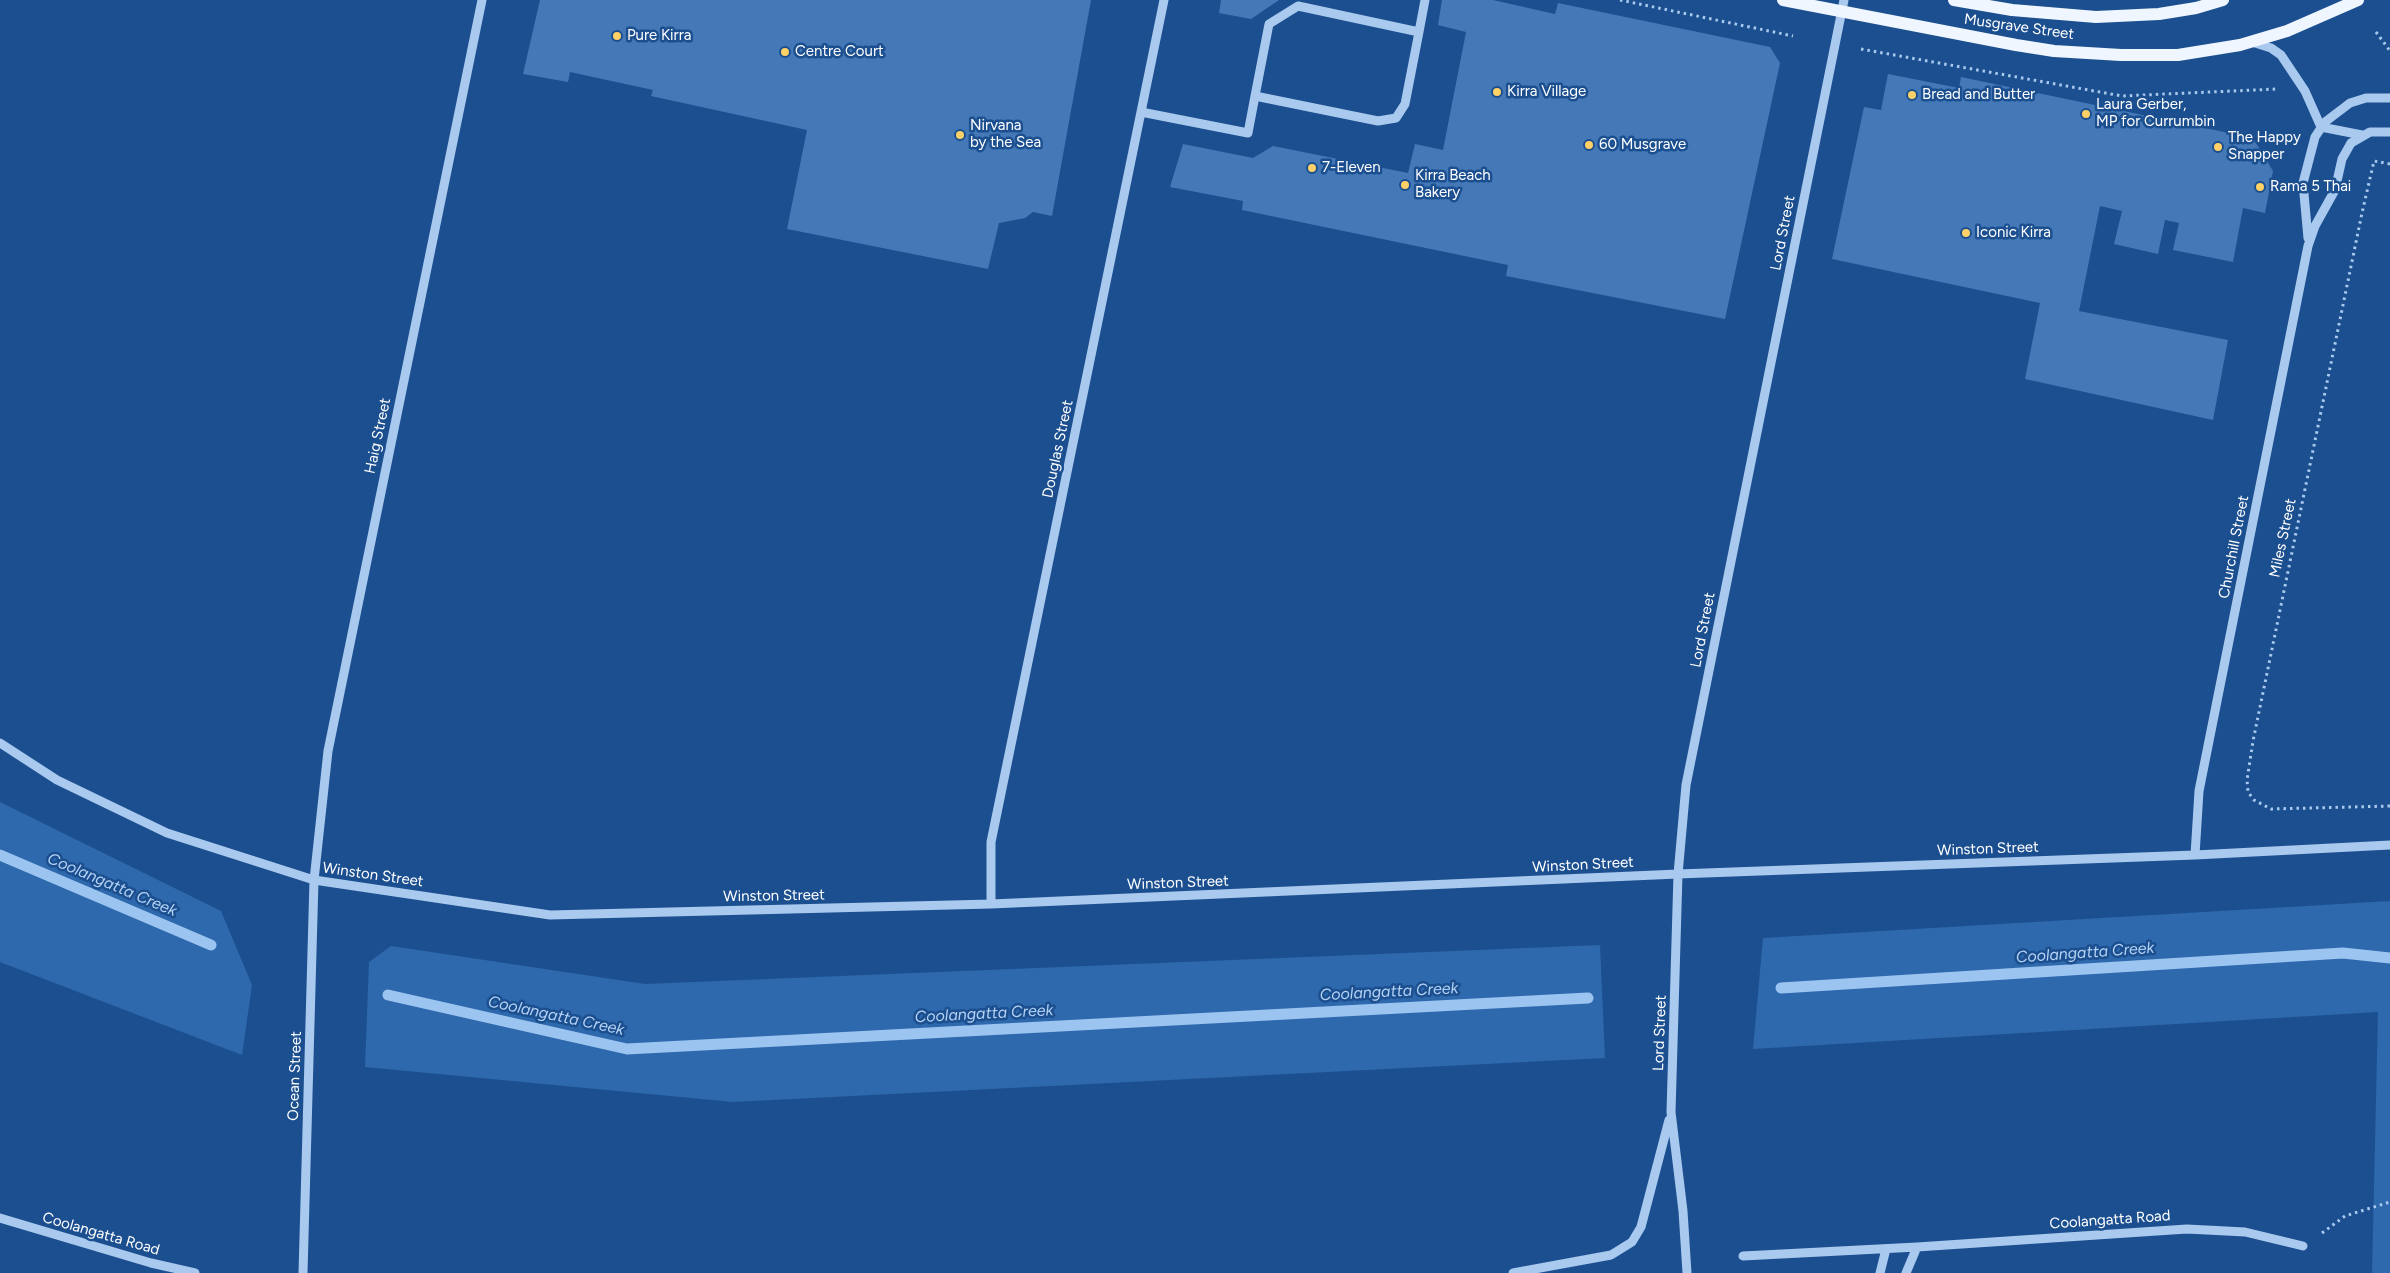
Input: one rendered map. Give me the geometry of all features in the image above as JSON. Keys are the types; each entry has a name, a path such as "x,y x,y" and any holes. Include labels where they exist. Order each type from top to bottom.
{"main road":[{"name":"Musgrave Street","path":"1783,0 1843,6 2016,45 2091,54 2178,55 2252,42 2334,12 2358,0"},
{"name":"Musgrave Street","path":"1954,0 2012,10 2096,17 2159,14 2196,8 2223,0"}],"street":[{"name":"Haig Street","path":"314,880 328,752 482,0"},
{"name":"Douglas Street","path":"991,904 991,842 1164,0"},
{"path":"1255,96 1378,120 1396,118 1405,104 1425,0"},
{"path":"1141,112 1248,134 1269,24 1298,6 1419,32"},
{"name":"Lord Street","path":"1687,1273 1683,1211 1671,1112 1678,874 1686,785 1843,6"},
{"path":"2252,42 2271,48 2281,56 2305,91 2321,127"},
{"path":"2321,127 2337,111 2359,99 2390,98"},
{"path":"2321,127 2362,135 2377,131 2390,132"},
{"name":"Churchill Street","path":"2195,855 2199,791 2308,246 2309,233 2304,204 2303,183 2310,148 2321,127"},
{"name":"Churchill Street","path":"2308,246 2313,231 2335,190 2344,154 2351,143 2362,135"},
{"name":"Winston Street","path":"0,743 57,780 167,833 314,880 550,915 991,904 1678,874 2195,855 2390,845"},
{"name":"Ocean Street","path":"303,1273 314,880"},
{"path":"1513,1273 1611,1255 1632,1242 1641,1227 1671,1112"},
{"name":"Coolangatta Road","path":"0,1218 141,1260 195,1273"},
{"name":"Coolangatta Road","path":"1743,1256 1886,1249 2187,1229 2245,1232 2303,1246"},
{"path":"1906,1273 1917,1247"},
{"path":"1880,1273 1886,1249"}],"path":[{"path":"1620,0 1793,36"},
{"path":"2376,32 2390,51"},
{"name":"Miles Street","path":"2390,164 2374,161 2253,741 2247,780 2248,792 2254,800 2271,809 2390,806"},
{"path":"2303,1246 2345,1216 2390,1202"}],"shaded area":[{"path":"0,802 221,911 252,985 242,1055 0,962"},
{"path":"2390,901 2390,1273 2372,1273 2378,1012 1753,1049 1763,938"},
{"path":"1600,945 1605,1058 733,1102 365,1067 369,962 391,946 645,984"}],"building":[{"name":"Nirvana by the Sea","path":"540,0 1091,0 1052,216 1033,212 1025,218 999,223 988,269 787,229 807,130 651,96 653,90 570,72 568,82 523,74"},
{"path":"1221,0 1279,0 1251,19 1219,13"},
{"path":"1442,0 1493,0 1555,14 1558,3 1770,47 1780,63 1725,319 1506,276 1508,265 1242,210 1243,201 1170,187 1183,144 1253,158 1273,146 1408,173 1415,144 1443,150 1466,32 1438,25"},
{"name":"Iconic Kirra","path":"1888,74 1959,88 1961,77 2253,138 2273,171 2265,213 2243,208 2233,262 2173,250 2179,223 2165,220 2158,254 2114,244 2122,211 2100,206 2079,311 2228,340 2213,420 2025,379 2040,303 1832,259 1864,107 1881,110"}],"waterway":[{"name":"Coolangatta Creek","path":"0,855 211,945"},
{"name":"Coolangatta Creek","path":"1781,988 2343,953 2390,958"},
{"name":"Coolangatta Creek","path":"388,995 627,1049 1588,998"}],"place":[{"name":"Pure Kirra","path":"617,36"},
{"name":"Centre Court","path":"785,52"},
{"name":"Kirra Village","path":"1497,92"},
{"name":"Bread and Butter","path":"1912,95"},
{"name":"Laura Gerber, MP for Currumbin","path":"2086,114"},
{"name":"Nirvana by the Sea","path":"960,135"},
{"name":"60 Musgrave","path":"1589,145"},
{"name":"The Happy Snapper","path":"2218,147"},
{"name":"7-Eleven","path":"1312,168"},
{"name":"Kirra Beach Bakery","path":"1405,185"},
{"name":"Rama 5 Thai","path":"2260,187"},
{"name":"Iconic Kirra","path":"1966,233"}]}
